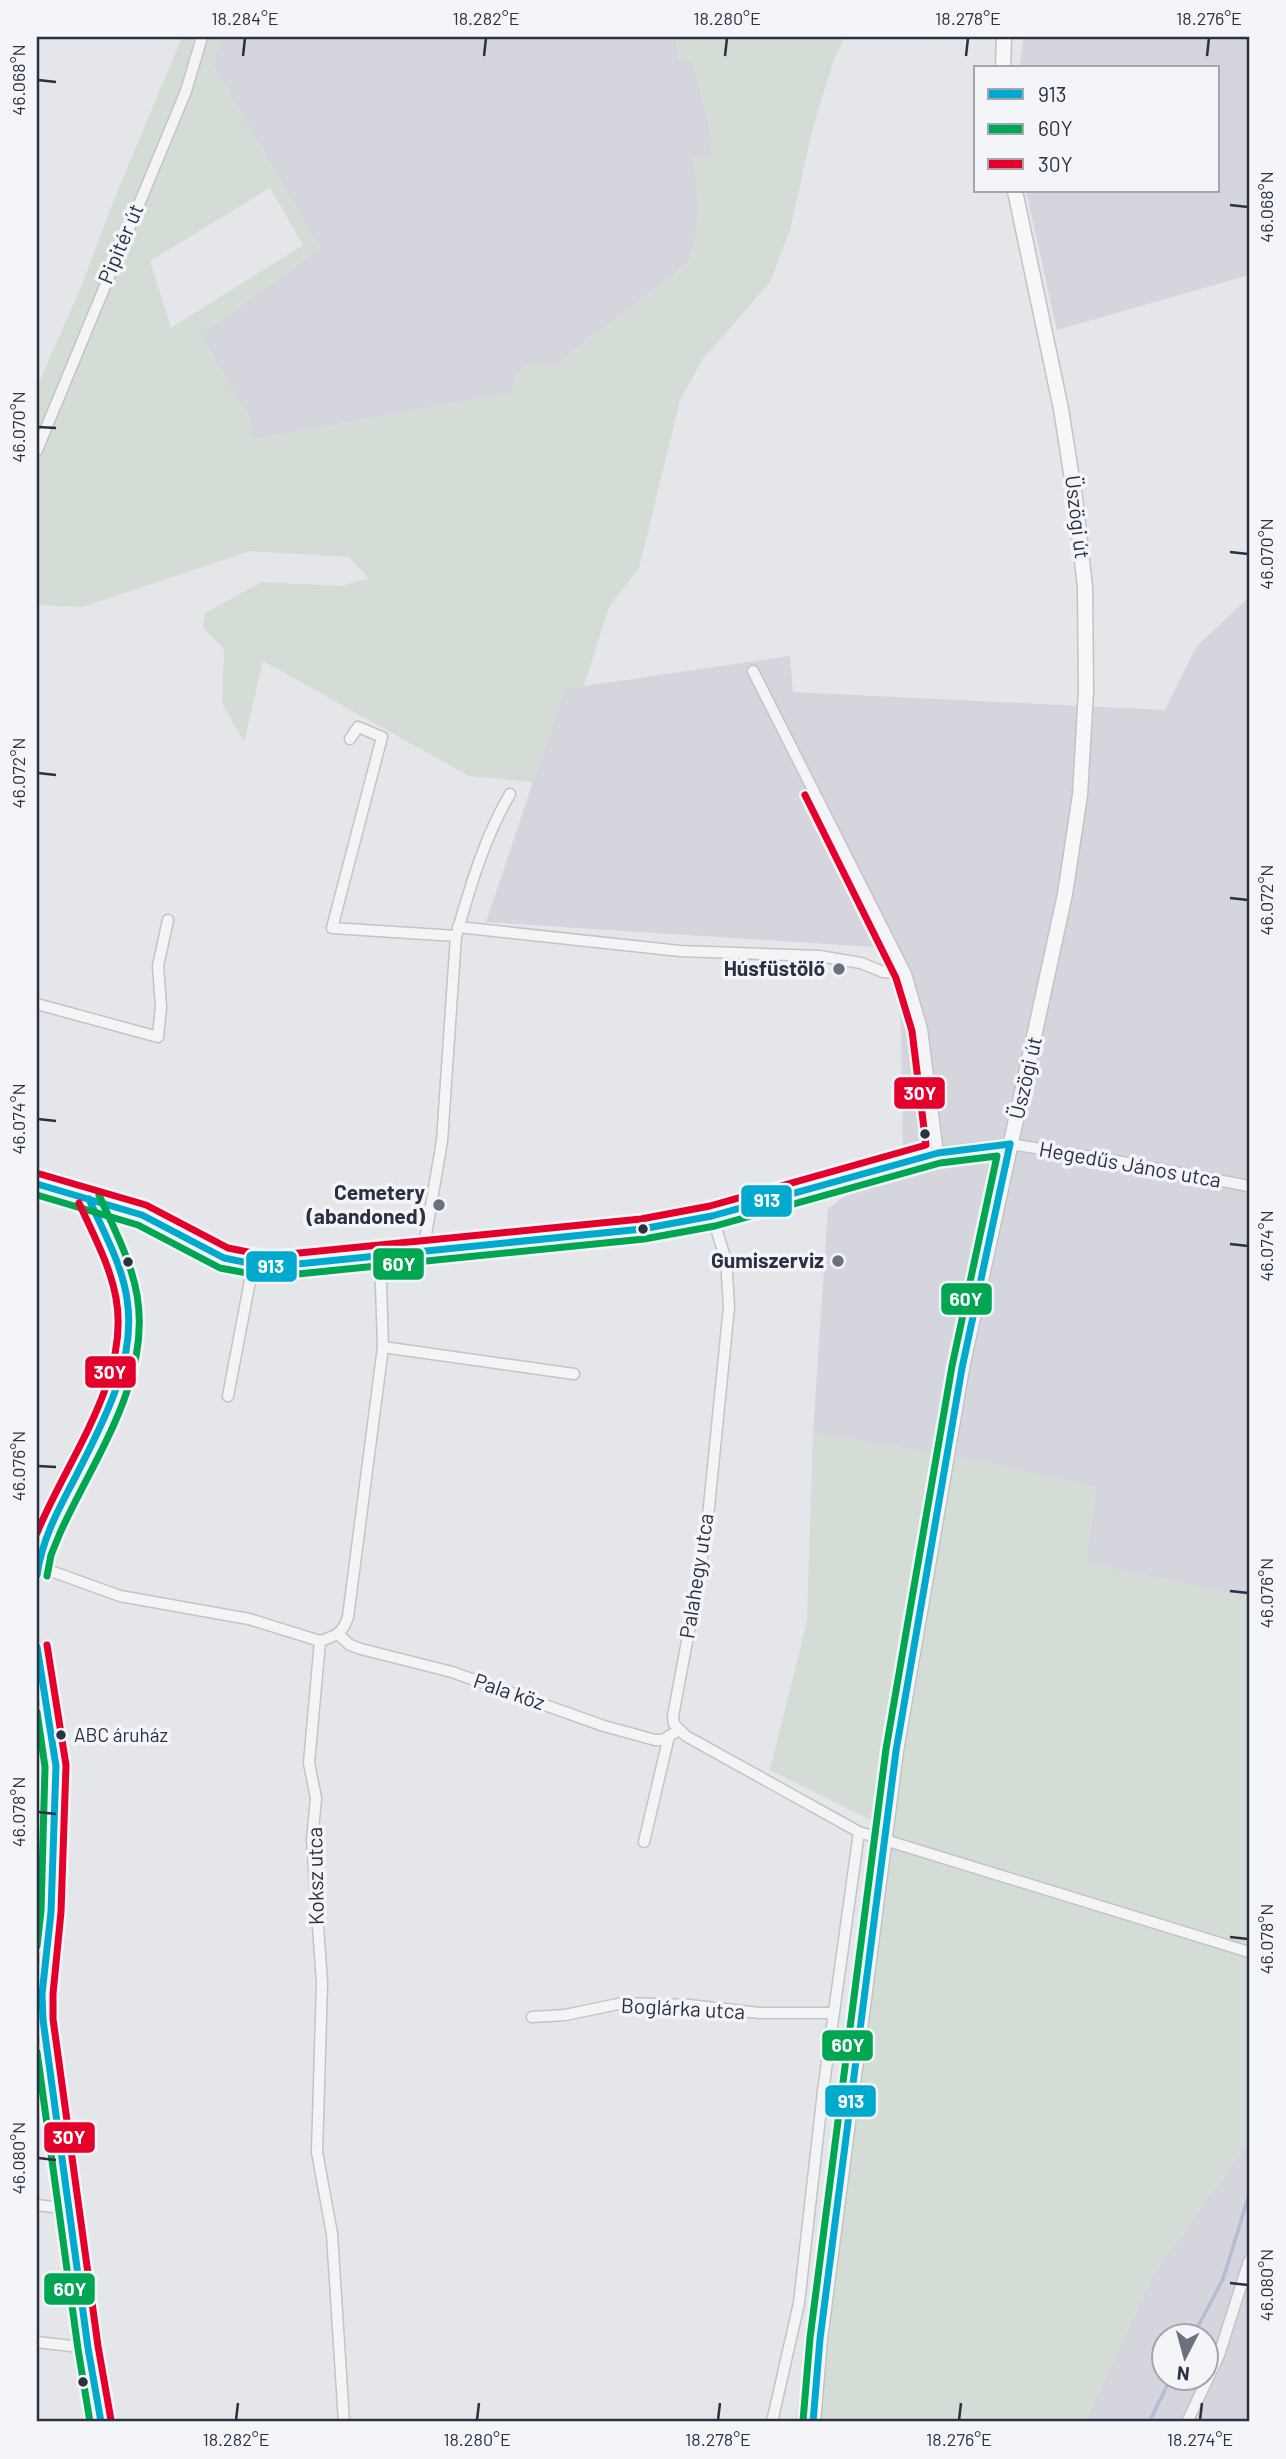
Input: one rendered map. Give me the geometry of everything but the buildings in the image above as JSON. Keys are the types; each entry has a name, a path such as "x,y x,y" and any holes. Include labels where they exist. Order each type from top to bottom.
{"main road":[{"path":"1003,66 1004,37"},
{"name":"Üszögi út","path":"813,2422 820,2339 896,1751 962,1368 1065,894 1080,795 1086,691 1085,587 1075,498 1060,409 1015,192"}],"street":[{"name":"Pipitér út","path":"37,450 186,91 202,37"},
{"path":"752,671 906,974 922,1029 938,1153"},
{"path":"350,739 358,727 382,737 332,928 457,932 680,951 819,956 862,962 883,972 906,974"},
{"path":"423,1252 442,1141 457,932 497,816 510,794"},
{"path":"37,1004 158,1037 161,1007 158,966 168,920"},
{"name":"Hegedűs János utca","path":"37,1184 142,1215 224,1258 268,1267 642,1229 712,1216 938,1153 1010,1144 1249,1186"},
{"path":"37,1575 37,1566 65,1498 104,1420 128,1337 127,1299 106,1236 89,1199"},
{"name":"Palahegy utca","path":"644,1842 674,1733 673,1716 707,1527 729,1307 726,1260 712,1216"},
{"path":"37,1566 120,1596 248,1619 320,1641 339,1635 348,1617 383,1347 380,1255"},
{"path":"228,1396 253,1265"},
{"path":"383,1347 574,1374"},
{"name":"Pala köz","path":"339,1635 350,1645 360,1649 452,1672 604,1726 655,1740 663,1740 674,1733"},
{"name":"Koksz utca","path":"320,1641 309,1763 316,1798 312,1840 322,1983 317,2152 332,2234 344,2422"},
{"path":"37,1647 56,1766 52,1899 42,1993 43,2020 100,2422"},
{"path":"674,1733 859,1832 1249,1952"},
{"path":"37,1763 56,1766"},
{"path":"772,2422 799,2303 859,1832"},
{"name":"Boglárka utca","path":"532,2017 623,2003 689,2005 760,2013 834,2013"},
{"path":"37,2205 70,2209"},
{"path":"1187,2422 1219,2355 1249,2261"},
{"path":"37,2342 88,2348"}],"shaded area":[{"path":"182,37 223,37 212,63 321,249 201,334 253,424 252,440 512,393 516,373 531,362 551,368 689,264 700,208 693,158 712,155 710,128 692,60 679,60 675,37 844,37 832,65 812,131 790,230 770,282 703,359 680,400 639,568 609,607 584,686 564,689 533,782 469,776 263,661 244,742 222,703 224,649 203,627 205,613 262,582 341,586 369,578 348,557 250,551 82,607 37,605 37,387 81,287 113,202","holes":["270,188 303,245 171,328 150,261"]},
{"path":"223,37 675,37 679,60 692,59 710,128 712,156 693,158 700,208 695,243 688,264 551,368 512,393 251,440 201,334 320,249 212,63"},
{"path":"1023,37 1249,37 1249,275 1057,330 1026,192 1220,192 1220,66 1020,66"},
{"path":"1249,597 1249,1597 1086,1563 1096,1487 977,1461 813,1433 828,1209 903,1151 900,987 873,947 486,922 564,689 790,656 793,692 1165,710 1196,647"},
{"path":"813,1433 977,1461 1096,1487 1086,1563 1249,1597 1249,2141 1153,2275 1085,2422 795,2422 878,1824 770,1770 807,1621"},
{"path":"1249,2141 1249,2422 1085,2422 1153,2275"}],"waterway":[{"path":"1200,2322 1223,2279 1249,2195"},
{"path":"1149,2422 1164,2392"}],"transit line":[{"name":"30Y","path":"40,1174 146,1205 228,1248 269,1256 641,1219 710,1206 926,1145 912,1031 896,978 805,795"},
{"name":"913","path":"37,1184 142,1215 224,1258 268,1267 642,1229 712,1216 938,1153 1010,1144"},
{"name":"913","path":"813,2422 820,2339 896,1751 962,1368 1010,1144"},
{"name":"60Y","path":"37,1195 138,1225 220,1268 268,1277 644,1239 715,1226 940,1163 997,1156 952,1366 886,1749 810,2338 803,2421"},
{"name":"60Y","path":"47,1576 51,1555 60,1533 116,1419 136,1358 139,1327 137,1295 121,1244 99,1195"},
{"name":"913","path":"37,1575 52,1524 107,1413 127,1345 129,1322 125,1286 89,1199"},
{"name":"30Y","path":"37,1533 105,1389 114,1359 118,1328 116,1298 110,1274 79,1203"},
{"name":"30Y","path":"47,1645 66,1765 61,1912 53,2019 98,2346 111,2420"},
{"name":"913","path":"37,1647 56,1766 51,1912 42,1994 43,2020 88,2348 101,2422"},
{"name":"60Y","path":"37,1712 45,1767 41,1911 37,1946"},
{"name":"60Y","path":"37,2052 90,2422"}],"place":[{"name":"Húsfüstölő","path":"839,969"},
{"name":"Cemetery (abandoned)","path":"439,1205"},
{"name":"Gumiszerviz","path":"838,1261"},
{"name":"ABC áruház","path":"61,1735"}]}
